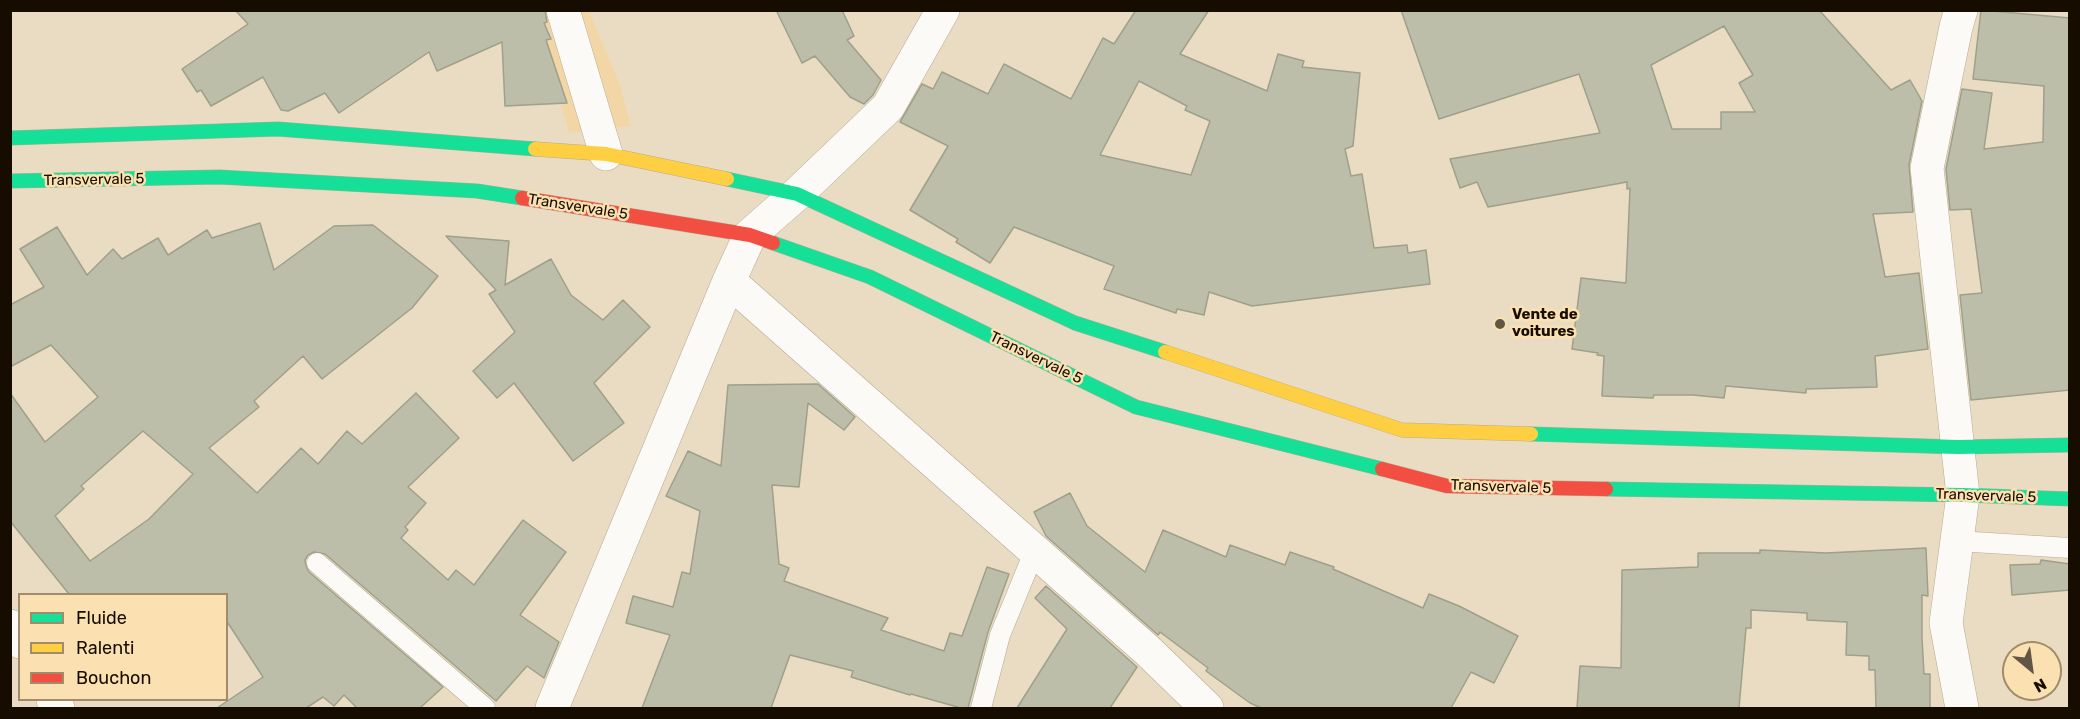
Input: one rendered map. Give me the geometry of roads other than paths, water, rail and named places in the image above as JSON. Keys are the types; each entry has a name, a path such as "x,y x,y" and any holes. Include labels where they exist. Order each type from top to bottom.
{"street":[{"path":"563,10 606,154"},
{"path":"552,708 750,235 797,194 888,107 943,10"},
{"path":"1951,16 1927,168 1963,495 1946,623 1962,708"},
{"path":"10,138 278,129 606,154 797,194 1075,323 1402,430 1958,447 2070,445"},
{"name":"Transvervale 5","path":"10,182 219,177 477,191 750,235 870,276 1136,406 1447,486 2070,499"},
{"path":"729,281 1147,650 1207,708"},
{"path":"10,626 18,639"}],"lane":[{"path":"1957,541 2070,548"},
{"path":"981,708 1000,635 1035,550"},
{"path":"317,563 485,708"}],"place":[{"name":"Vente de voitures","path":"1500,324"}]}
